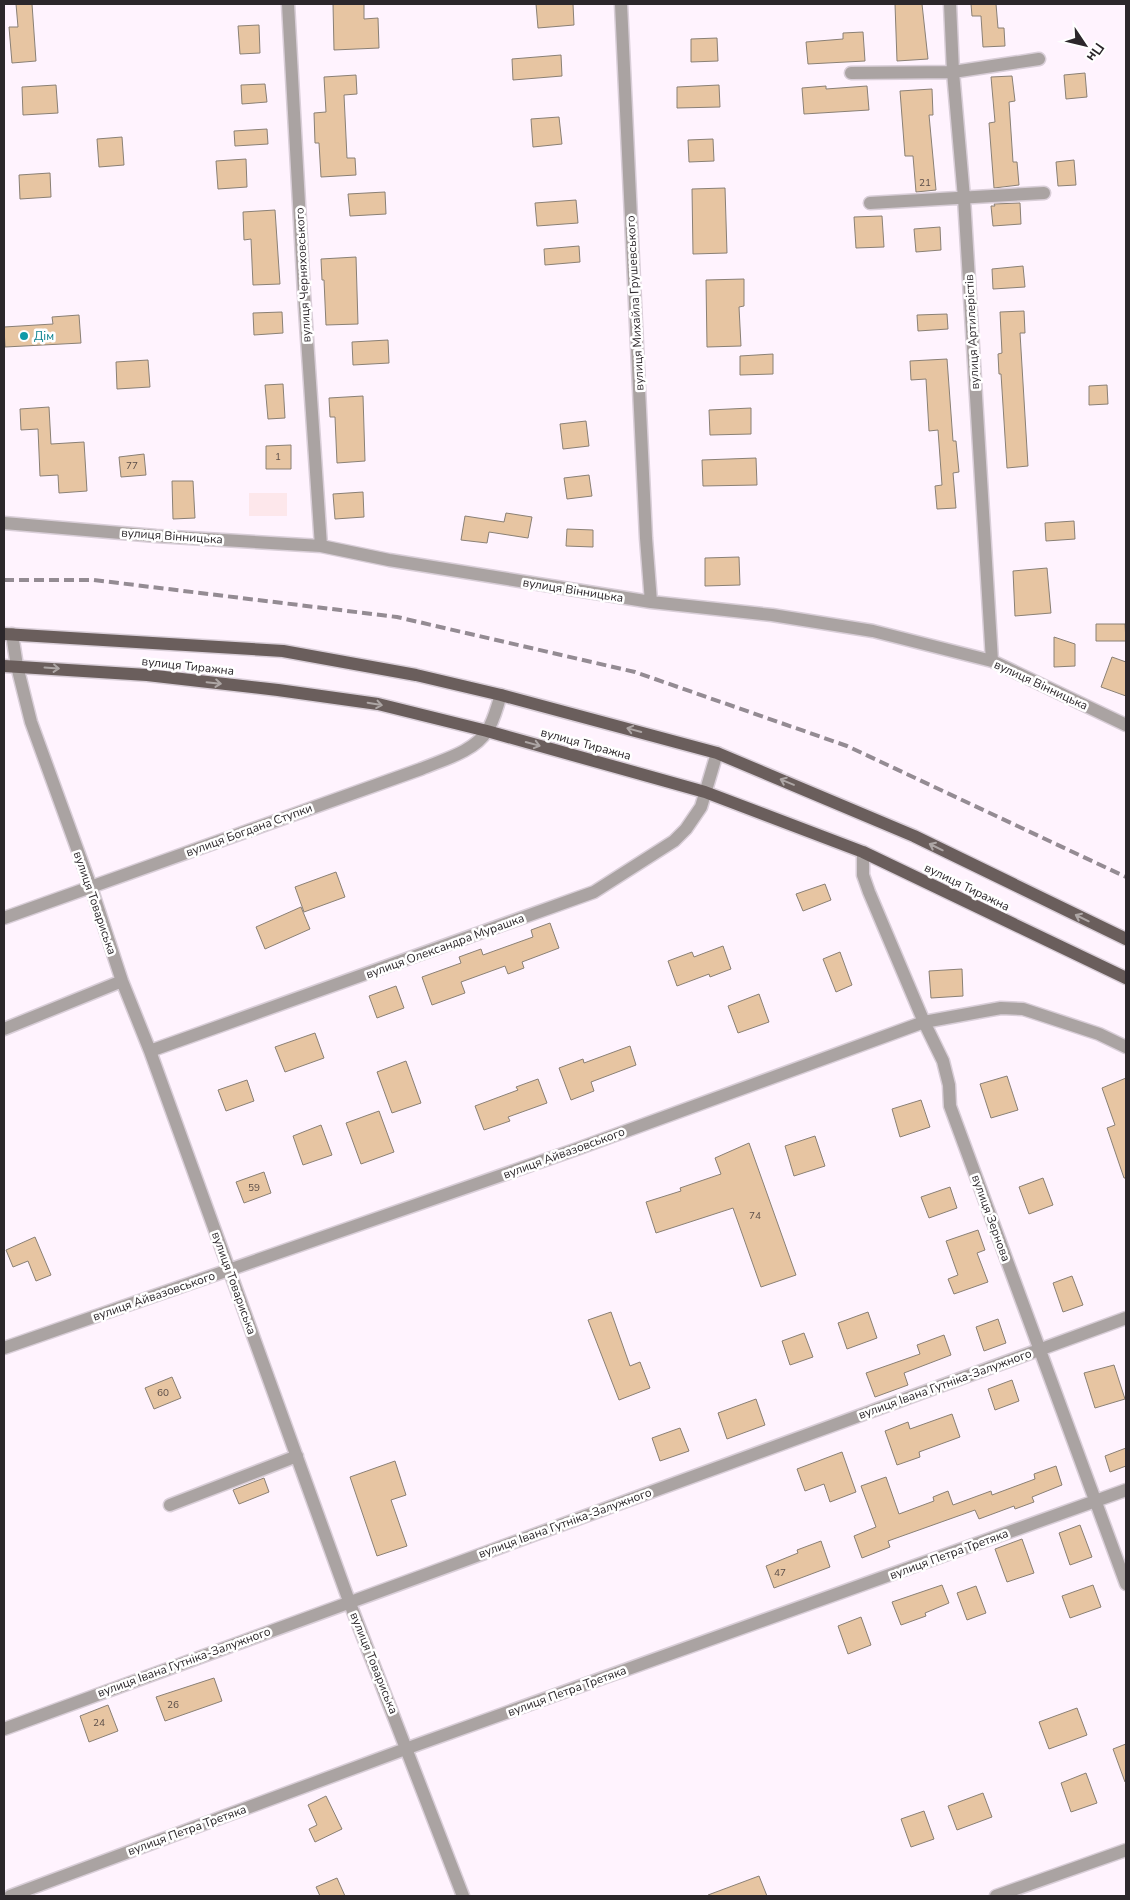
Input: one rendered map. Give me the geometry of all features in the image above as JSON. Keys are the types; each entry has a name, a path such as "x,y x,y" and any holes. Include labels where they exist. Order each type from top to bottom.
{"main road":[{"name":"вулиця Тиражна","path":"8,634 283,651 416,675 502,695 717,753 914,836 1126,939"},
{"name":"вулиця Тиражна","path":"10,666 147,675 287,691 378,704 487,731 705,792 863,852 1126,978"}],"street":[{"name":"вулиця Черняховського","path":"288,4 304,294 321,546"},
{"name":"вулиця Михайла Грушевського","path":"621,4 646,538 651,602"},
{"name":"вулиця Артилерістів","path":"950,4 953,72 964,198 992,661"},
{"path":"851,73 953,72 1039,59"},
{"path":"870,203 1044,193"},
{"name":"вулиця Вінницька","path":"4,523 156,536 321,546 389,560 651,602 772,615 873,631 992,661 1126,725"},
{"name":"вулиця Товариська","path":"8,634 10,666 91,887 122,981 150,1051 349,1601 408,1748 463,1896"},
{"path":"487,731 502,695"},
{"name":"вулиця Богдана Ступки","path":"4,918 421,769 463,751 477,742 487,731"},
{"name":"вулиця Олександра Мурашка","path":"150,1051 594,892 674,841 693,820 701,807 717,753"},
{"name":"вулиця Зернова","path":"863,852 863,876 924,1022 943,1061 949,1085 950,1106 1126,1584"},
{"path":"4,1029 122,981"},
{"name":"вулиця Айвазовського","path":"4,1348 577,1149 924,1022 1001,1008 1023,1009 1099,1034 1126,1047"},
{"name":"вулиця Івана Гутніка-Залужного","path":"4,1729 349,1601 1126,1318"},
{"path":"170,1505 297,1456"},
{"name":"вулиця Петра Третяка","path":"13,1896 408,1748 1126,1490"},
{"path":"996,1896 1126,1850"}],"shaded area":[{"path":"249,493 287,493 287,516 249,516"}],"building":[{"path":"16,4 32,4 36,61 12,63 9,27 18,27"},
{"path":"333,4 364,4 364,19 378,18 379,48 334,50"},
{"path":"536,4 573,4 574,25 538,28"},
{"path":"895,4 922,4 928,59 897,61"},
{"path":"971,4 996,4 998,28 1004,28 1005,46 983,47 981,16 972,16"},
{"path":"259,25 260,53 240,54 238,26"},
{"path":"863,32 865,61 808,64 806,42 843,39 843,33"},
{"path":"717,38 718,61 691,62 691,39"},
{"path":"561,55 562,76 513,80 512,59"},
{"path":"1085,73 1087,97 1066,99 1064,75"},
{"path":"356,75 357,94 344,95 347,158 355,158 356,175 321,177 319,143 315,143 314,113 326,112 324,77"},
{"path":"1012,76 1015,101 1009,102 1013,162 1017,162 1019,185 994,188 989,123 995,122 991,77"},
{"path":"265,84 267,102 242,104 241,85"},
{"path":"56,85 58,113 23,115 22,87"},
{"path":"719,85 720,107 677,108 677,87"},
{"path":"826,86 826,89 867,86 869,110 804,114 802,88"},
{"path":"932,89 933,115 929,115 936,190 916,192 913,156 905,156 900,91"},
{"path":"559,117 562,144 533,147 531,119"},
{"path":"267,129 268,144 235,146 234,131"},
{"path":"122,137 124,165 99,167 97,139"},
{"path":"713,139 714,161 689,162 688,140"},
{"path":"246,159 247,187 218,189 216,161"},
{"path":"1074,160 1076,185 1058,186 1056,162"},
{"path":"50,173 51,197 20,199 19,175"},
{"path":"725,188 727,253 693,254 692,189"},
{"path":"385,192 386,214 350,216 348,194"},
{"path":"576,200 578,223 537,226 535,203"},
{"path":"1020,203 1021,224 993,226 991,206 995,206 994,204"},
{"path":"275,210 280,284 253,285 251,239 244,240 243,212"},
{"path":"882,216 884,247 856,248 854,217"},
{"path":"940,227 941,250 916,252 914,229"},
{"path":"579,246 580,262 545,265 544,249"},
{"path":"356,257 358,324 326,325 321,259"},
{"path":"1023,266 1025,287 993,289 992,269"},
{"path":"744,279 744,306 739,307 741,346 707,347 706,280"},
{"path":"1024,311 1025,333 1020,333 1028,466 1007,468 998,354 1002,353 1000,312"},
{"path":"282,312 283,333 254,335 253,313"},
{"path":"947,314 948,329 918,331 917,315"},
{"path":"79,315 81,343 5,347 4,327 53,324 52,317"},
{"path":"388,340 389,363 353,365 352,342"},
{"path":"773,354 773,374 740,375 740,356"},
{"path":"947,359 953,441 956,441 959,472 953,473 956,508 937,509 935,486 942,485 938,430 929,431 926,379 911,380 910,361"},
{"path":"148,360 150,387 117,389 116,362"},
{"path":"283,384 285,418 268,419 265,385"},
{"path":"1107,385 1108,404 1089,405 1089,386"},
{"path":"363,396 365,461 337,463 335,417 330,417 329,398"},
{"path":"49,407 51,444 84,442 87,491 59,493 58,475 40,476 38,429 21,430 20,409"},
{"path":"751,408 751,434 710,435 709,410"},
{"path":"586,421 589,446 563,449 560,424"},
{"path":"291,445 291,469 266,469 266,446"},
{"path":"144,454 146,475 121,477 119,457"},
{"path":"756,458 757,485 703,486 702,460"},
{"path":"589,475 592,496 567,499 564,478"},
{"path":"172,481 193,481 195,518 173,519"},
{"path":"363,492 364,517 335,519 333,494"},
{"path":"506,513 532,517 528,538 489,532 487,543 461,540 465,516 504,522"},
{"path":"1074,521 1075,539 1046,541 1045,523"},
{"path":"567,529 593,530 593,547 566,546"},
{"path":"739,557 740,585 705,586 705,558"},
{"path":"1047,568 1051,613 1015,616 1013,571"},
{"path":"1096,624 1125,624 1126,641 1096,641"},
{"path":"1054,637 1075,644 1075,666 1054,667"},
{"path":"1112,657 1126,662 1126,696 1101,687"},
{"path":"336,872 345,897 304,912 295,887"},
{"path":"825,884 831,900 803,911 796,894"},
{"path":"301,907 310,929 265,949 256,927"},
{"path":"550,923 559,948 522,962 524,968 508,974 505,966 461,982 465,993 432,1005 422,977 461,963 459,957 481,949 483,955 533,937 531,930"},
{"path":"723,946 731,969 710,977 709,974 677,986 668,961 692,952 694,957"},
{"path":"840,952 852,985 836,992 823,959"},
{"path":"962,969 963,996 931,998 929,971"},
{"path":"396,986 404,1008 377,1018 369,996"},
{"path":"759,994 769,1022 738,1033 728,1006"},
{"path":"315,1033 324,1058 285,1072 275,1047"},
{"path":"630,1046 636,1065 591,1082 594,1091 571,1100 559,1068 583,1059 584,1063"},
{"path":"406,1061 421,1103 392,1113 377,1072"},
{"path":"1007,1076 1018,1110 991,1118 980,1084"},
{"path":"1126,1078 1126,1178 1124,1178 1107,1128 1115,1125 1102,1088"},
{"path":"538,1079 547,1103 508,1117 510,1121 484,1130 475,1106 518,1090 516,1087"},
{"path":"247,1080 254,1101 226,1111 218,1090"},
{"path":"921,1100 930,1127 900,1137 892,1109"},
{"path":"379,1111 394,1152 361,1164 346,1123"},
{"path":"321,1125 332,1155 303,1165 293,1136"},
{"path":"815,1136 825,1166 794,1176 785,1146"},
{"path":"749,1143 796,1275 761,1287 733,1208 656,1233 646,1202 681,1191 680,1188 721,1174 715,1158"},
{"path":"264,1172 271,1193 244,1203 236,1182"},
{"path":"1043,1178 1053,1205 1029,1214 1019,1187"},
{"path":"950,1187 957,1208 929,1218 921,1197"},
{"path":"978,1230 985,1250 977,1253 988,1282 954,1294 948,1279 958,1275 946,1241"},
{"path":"35,1237 51,1275 36,1281 28,1261 13,1267 6,1250"},
{"path":"1072,1276 1083,1305 1063,1312 1053,1283"},
{"path":"611,1312 630,1366 640,1362 650,1388 619,1400 588,1320"},
{"path":"868,1312 877,1338 847,1349 838,1323"},
{"path":"998,1319 1006,1343 984,1351 976,1327"},
{"path":"804,1333 813,1357 790,1365 782,1341"},
{"path":"944,1335 951,1355 904,1373 908,1385 875,1397 866,1373 920,1354 917,1345"},
{"path":"1114,1365 1125,1399 1095,1408 1084,1373"},
{"path":"172,1377 181,1398 154,1409 145,1388"},
{"path":"1012,1380 1019,1401 995,1410 988,1389"},
{"path":"756,1399 765,1425 727,1439 718,1413"},
{"path":"952,1414 960,1437 919,1452 920,1457 897,1465 885,1431 908,1422 910,1429"},
{"path":"680,1428 689,1451 660,1461 652,1438"},
{"path":"1126,1448 1126,1466 1110,1472 1105,1456"},
{"path":"842,1452 856,1492 830,1502 824,1484 805,1491 797,1469"},
{"path":"395,1461 406,1495 391,1500 407,1546 377,1556 350,1477"},
{"path":"1056,1466 1062,1485 1032,1497 1034,1502 1015,1509 1014,1506 979,1519 975,1510 888,1541 890,1547 862,1558 854,1536 876,1527 861,1486 886,1477 899,1514 934,1501 933,1497 948,1491 953,1505 991,1491 992,1495 1035,1479 1034,1474"},
{"path":"264,1478 269,1492 239,1504 233,1490"},
{"path":"1080,1525 1092,1557 1070,1565 1059,1533"},
{"path":"1022,1539 1034,1573 1007,1582 995,1549"},
{"path":"821,1541 830,1567 774,1588 766,1566 798,1553 797,1550"},
{"path":"942,1585 949,1603 925,1613 926,1616 901,1625 892,1602"},
{"path":"1093,1585 1101,1607 1070,1618 1062,1596"},
{"path":"976,1586 986,1613 967,1620 957,1593"},
{"path":"861,1617 871,1645 848,1654 838,1626"},
{"path":"214,1678 222,1701 165,1721 156,1697"},
{"path":"108,1705 118,1731 89,1742 80,1716"},
{"path":"1077,1708 1087,1735 1049,1749 1039,1722"},
{"path":"1126,1744 1126,1781 1125,1782 1113,1749"},
{"path":"1086,1773 1097,1803 1071,1812 1061,1783"},
{"path":"983,1793 992,1817 957,1830 948,1806"},
{"path":"326,1796 342,1829 315,1842 309,1829 317,1825 308,1805"},
{"path":"924,1811 934,1839 911,1847 901,1819"},
{"path":"759,1876 767,1896 708,1896 708,1895"},
{"path":"337,1878 345,1896 320,1896 316,1887"}],"railway":[{"path":"4,580 94,580 397,617 635,672 847,746 1126,877"}],"place":[{"name":"Дім","path":"24,336"}]}
